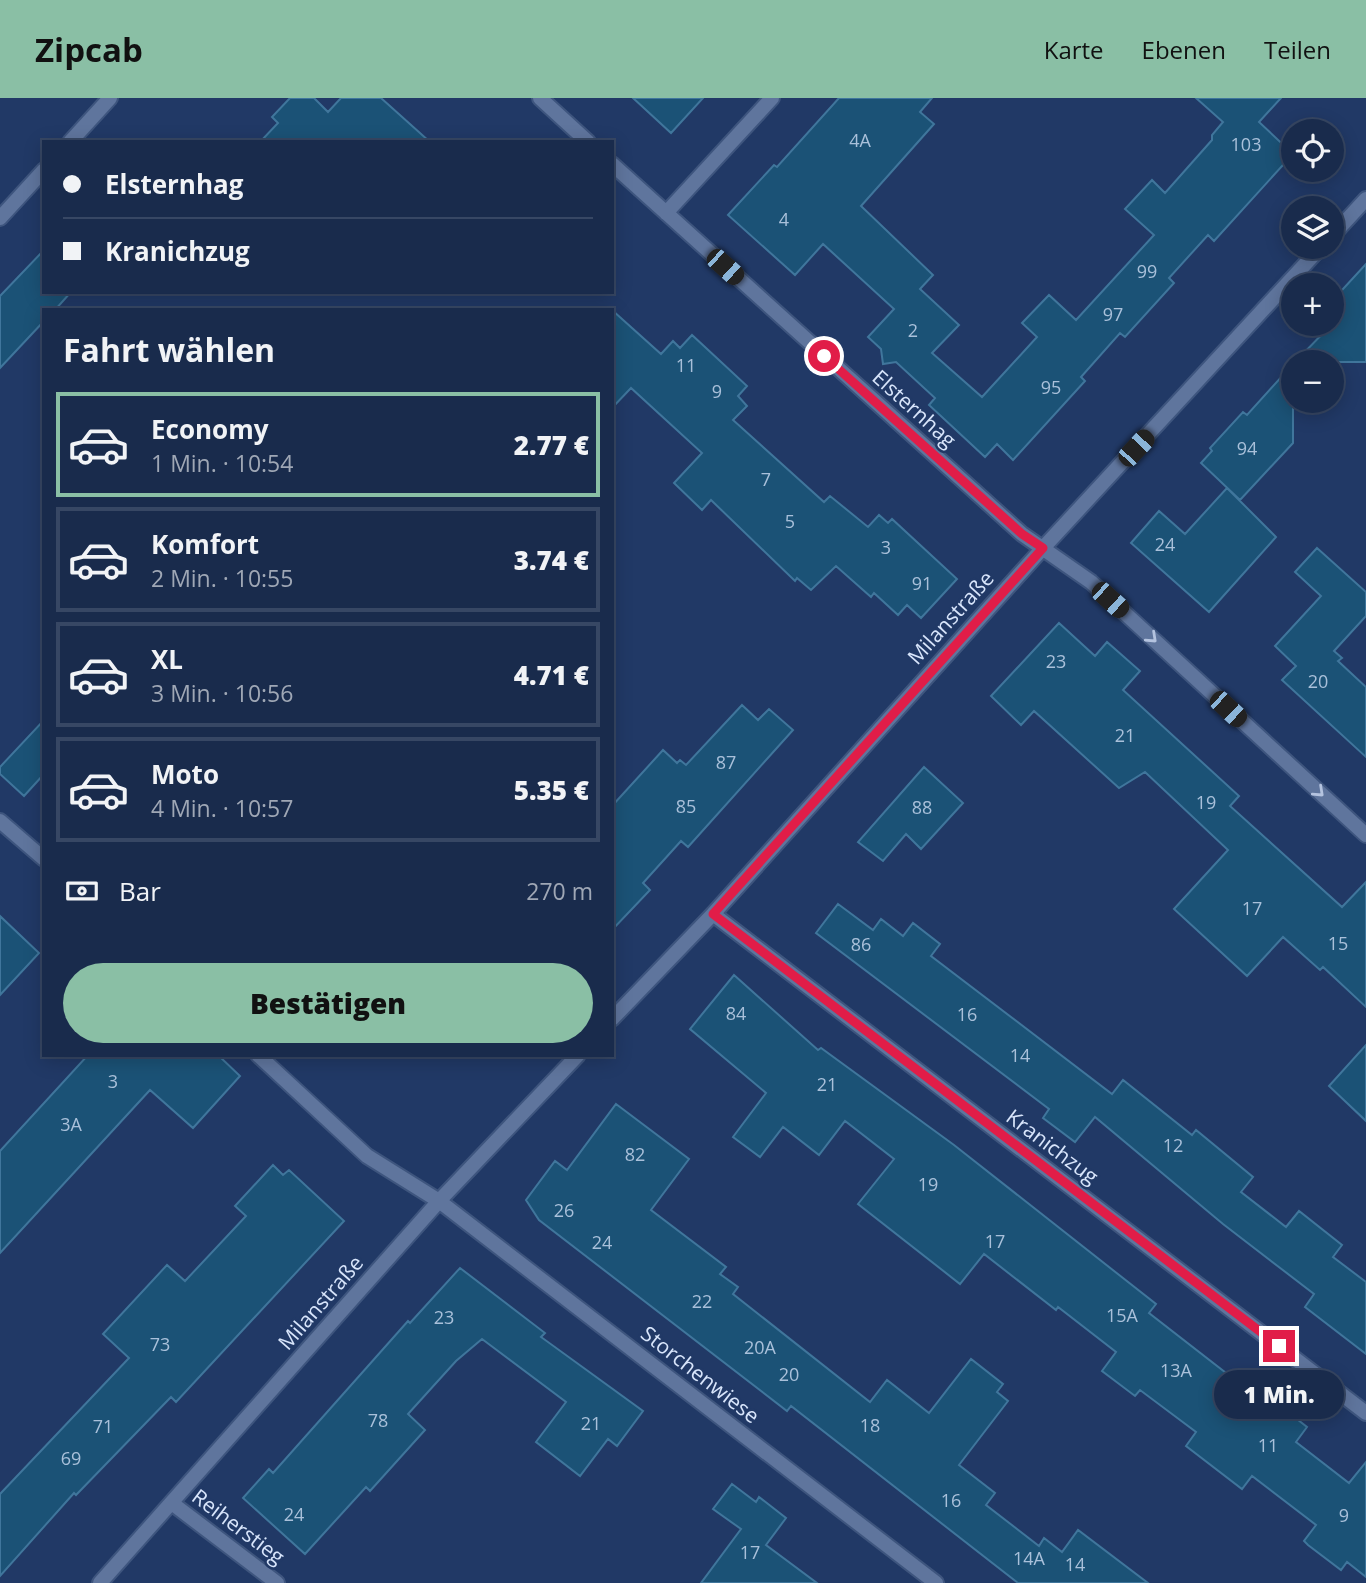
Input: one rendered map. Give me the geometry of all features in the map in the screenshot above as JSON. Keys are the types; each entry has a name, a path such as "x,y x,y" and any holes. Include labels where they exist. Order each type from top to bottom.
{"street":[{"path":"72,140 110,98"},
{"path":"540,98 586,140"},
{"path":"666,213 772,98"},
{"name":"Elsternhag","path":"614,166 1022,534 1091,582 1366,835"},
{"path":"0,218 42,172"},
{"path":"1344,223 1366,198"},
{"name":"Milanstraße","path":"614,1017 713,914 1043,548 1310,259"},
{"path":"0,821 42,857"},
{"name":"Kranichzug","path":"713,914 1366,1413"},
{"name":"Storchenwiese","path":"260,1057 367,1156 439,1201 936,1583"},
{"name":"Milanstraße","path":"100,1583 173,1504 439,1201 576,1057"},
{"name":"Reiherstieg","path":"173,1504 277,1583"}],"building":[{"path":"290,98 314,98 328,112 341,98 381,98 428,140 262,140 278,123 272,117"},
{"path":"633,98 703,98 671,133"},
{"path":"839,98 932,98 920,112 934,124 861,206 933,275 920,289 959,325 932,353 982,397 1037,337 1022,323 1049,295 1076,320 1154,235 1125,209 1152,180 1165,193 1212,140 1212,135 1223,122 1196,98 1281,98 1259,122 1281,143 1281,167 1214,241 1208,235 1169,278 1174,283 1125,337 1120,333 1081,377 1085,381 1013,460 997,444 985,457 929,405 935,398 896,362 883,364 881,349 868,337 894,309 823,244 795,275 728,215 774,165 777,167"},
{"path":"42,252 42,294 69,294 57,308 42,308 42,323 0,368 0,296"},
{"path":"1366,264 1366,362 1344,362 1344,350 1307,350 1320,336 1344,336 1344,288"},
{"path":"614,312 661,354 673,341 680,348 692,335 747,386 738,396 747,406 733,420 824,502 830,496 868,527 879,515 888,523 892,519 957,579 921,618 907,605 898,615 874,593 871,597 836,566 811,590 797,578 795,581 711,500 702,510 674,483 702,453 631,388 614,406"},
{"path":"1281,377 1281,413 1293,413 1293,443 1240,500 1201,463 1212,451 1210,448 1243,412 1247,415"},
{"path":"1227,488 1276,537 1209,612 1131,543 1159,511 1185,534"},
{"path":"1317,548 1366,592 1366,616 1334,651 1342,658 1338,661 1366,687 1366,757 1282,680 1296,666 1275,646 1321,596 1295,572"},
{"path":"1059,623 1095,656 1107,642 1140,671 1123,690 1239,796 1230,806 1342,907 1366,882 1366,1007 1323,967 1320,970 1283,937 1247,976 1174,909 1228,850 1145,772 1119,788 1034,711 1021,725 991,696"},
{"path":"742,705 758,720 769,709 793,730 688,847 681,841 643,883 650,890 614,928 614,804 663,750 677,763 680,760 686,765"},
{"path":"42,722 42,776 24,796 0,774 0,767"},
{"path":"924,767 963,803 921,849 906,834 883,861 858,842"},
{"path":"838,904 873,930 881,919 903,936 913,923 940,944 931,956 1112,1094 1123,1080 1192,1135 1196,1130 1253,1177 1241,1192 1286,1227 1299,1211 1342,1245 1333,1257 1366,1282 1366,1354 1305,1307 1314,1294 1223,1224 1095,1117 1075,1142 1043,1118 1049,1109 816,933"},
{"path":"0,916 39,953 0,995"},
{"path":"734,975 818,1050 821,1048 954,1145 1156,1304 1149,1313 1266,1404 1270,1398 1307,1427 1296,1442 1349,1483 1366,1462 1366,1577 1347,1562 1341,1570 1308,1545 1304,1541 1316,1525 1252,1476 1242,1489 1186,1446 1196,1432 1140,1390 1135,1396 1102,1371 1116,1352 1058,1307 1056,1310 984,1254 960,1284 858,1204 894,1159 845,1121 819,1155 783,1127 760,1157 733,1137 766,1093 690,1029"},
{"path":"1366,1045 1366,1121 1329,1086"},
{"path":"86,1057 220,1057 240,1076 193,1128 150,1090 0,1253 0,1151"},
{"path":"616,1104 689,1159 651,1210 726,1267 720,1274 738,1287 733,1294 870,1402 887,1380 929,1413 971,1359 1003,1384 997,1392 1008,1401 959,1465 995,1493 986,1505 1039,1546 1044,1538 1062,1552 1078,1530 1148,1583 1018,1583 791,1406 787,1411 539,1220 526,1200 555,1161 567,1170"},
{"path":"273,1165 283,1175 289,1170 344,1221 176,1402 171,1397 76,1495 74,1493 0,1576 0,1494 129,1358 103,1334 167,1265 185,1281 246,1216 235,1206"},
{"path":"460,1268 545,1333 541,1337 643,1411 617,1446 608,1439 580,1476 536,1442 566,1402 482,1339 456,1361 408,1414 425,1430 370,1491 366,1487 305,1554 243,1498 269,1469 273,1473 408,1321 410,1323"},
{"path":"732,1484 756,1502 759,1497 786,1518 766,1545 817,1583 701,1583 741,1529 713,1509"}],"route":[{"path":"824,356 1022,534 1043,548 713,914 1279,1346"}]}
